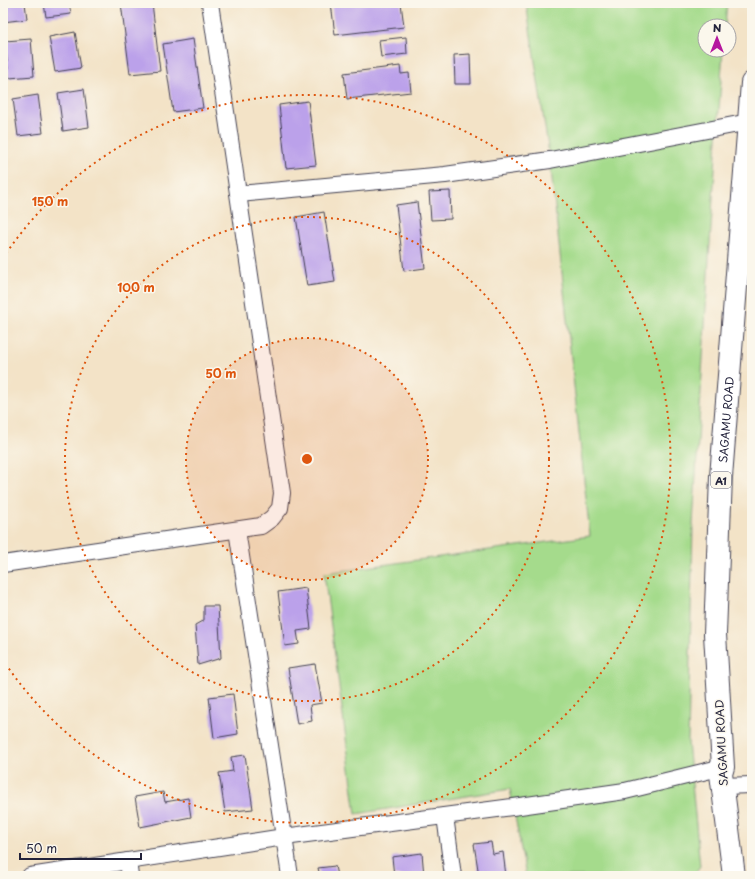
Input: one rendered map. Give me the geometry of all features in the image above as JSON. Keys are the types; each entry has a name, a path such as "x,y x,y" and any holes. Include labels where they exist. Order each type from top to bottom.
{"highway":[{"name":"SAGAMU ROAD","path":"734,876 722,776 715,634 721,477 752,83"}],"street":[{"path":"3,564 261,526 272,518 280,508 282,493 210,3"},
{"path":"239,194 445,175 543,161 749,122"},
{"path":"238,530 290,876"},
{"path":"30,876 129,868 284,837 520,806 722,776 752,785"},
{"path":"446,816 453,876"}],"green space":[{"path":"526,3 727,3 726,18 697,18 697,58 722,58 693,524 688,742 700,866 693,876 526,876 510,789 356,814 324,573 590,536 550,160"}],"building":[{"path":"3,3 25,3 27,19 3,22"},
{"path":"44,3 69,3 71,14 46,17"},
{"path":"121,3 152,3 160,71 130,74"},
{"path":"331,3 401,3 404,27 335,35"},
{"path":"75,32 81,68 55,72 49,37"},
{"path":"406,37 407,54 381,57 379,40"},
{"path":"31,39 34,76 9,78 5,41"},
{"path":"193,39 203,108 173,112 163,44"},
{"path":"470,54 471,84 455,84 454,55"},
{"path":"400,66 401,74 409,73 411,92 347,99 344,73"},
{"path":"84,89 89,127 63,131 58,93"},
{"path":"38,95 43,133 18,136 13,99"},
{"path":"308,101 316,165 286,168 279,105"},
{"path":"450,191 451,219 431,220 429,192"},
{"path":"417,202 425,268 404,271 396,205"},
{"path":"324,212 335,282 307,286 296,217"},
{"path":"306,588 311,629 297,631 299,644 285,646 278,592"},
{"path":"204,606 218,606 221,658 198,665 195,625 204,620"},
{"path":"315,664 322,703 310,705 312,721 297,724 288,668"},
{"path":"233,694 238,734 214,738 209,697"},
{"path":"245,755 253,809 225,812 219,773 233,771 231,757"},
{"path":"163,792 165,802 188,798 191,817 140,827 135,797"},
{"path":"491,842 493,854 503,852 506,876 479,876 474,844"},
{"path":"422,853 424,876 394,876 392,857"},
{"path":"335,866 337,876 320,876 318,868"}]}
